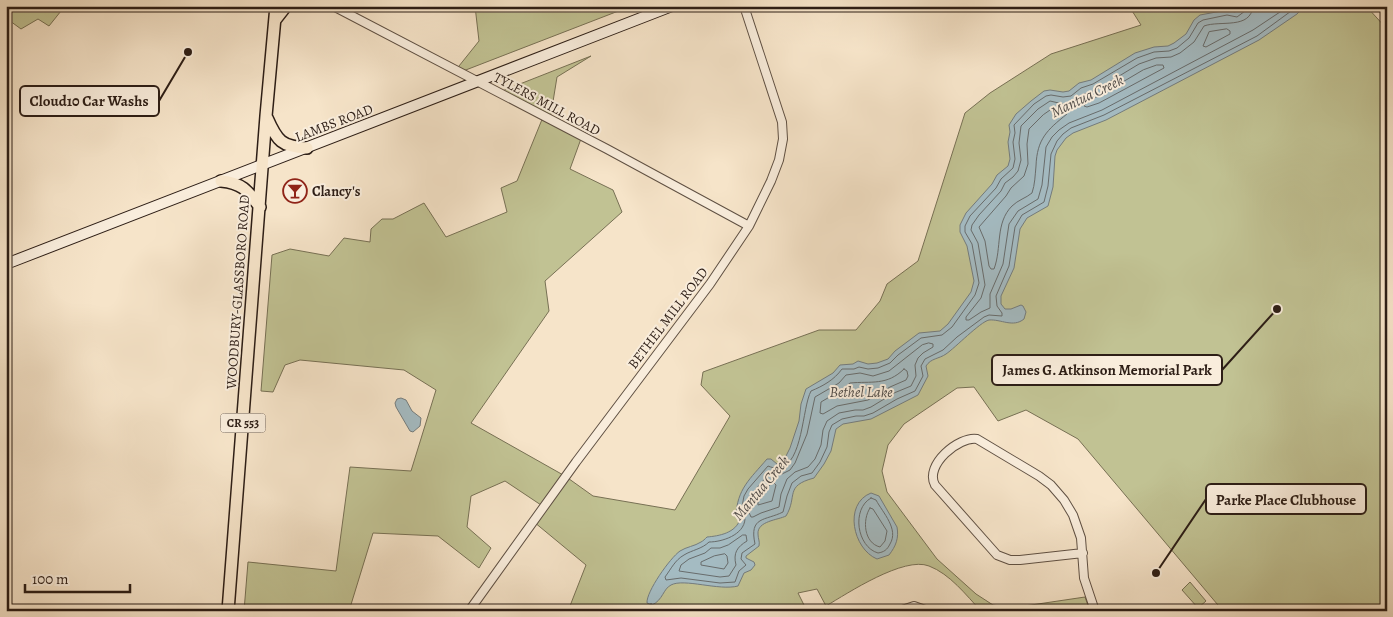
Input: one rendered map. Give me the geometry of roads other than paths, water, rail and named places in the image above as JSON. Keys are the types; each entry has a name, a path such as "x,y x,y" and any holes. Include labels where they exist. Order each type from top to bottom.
{"main road":[{"name":"WOODBURY-GLASSBORO ROAD","path":"228,611 276,6"},
{"path":"275,20 286,6"},
{"name":"LAMBS ROAD","path":"6,264 672,6"},
{"path":"1384,6 1387,10"},
{"path":"266,116 274,135 280,141 292,147 307,148"},
{"path":"221,181 232,182 244,188 260,207"}],"street":[{"name":"TYLERS MILL ROAD","path":"332,6 478,81 749,226"},
{"name":"BETHEL MILL ROAD","path":"469,611 582,455 710,284 749,226 771,180 779,160 783,139 782,122 744,6"},
{"path":"1082,553 1016,560 997,555 935,485 932,473 936,464 960,442 968,438 980,440 1039,476 1058,492 1067,505 1081,538 1084,578 1095,611"},
{"path":"899,611 914,606 928,611"}],"water":[{"name":"Bethel Lake","path":"1244,6 1305,6 1297,14 1259,40 1106,120 1073,133 1066,138 1057,150 1053,187 1048,206 1027,218 1020,229 1014,268 1001,296 1001,304 1005,309 1023,306 1026,312 1024,319 1016,323 993,320 985,322 946,354 928,363 926,366 928,376 918,395 871,419 843,424 836,429 831,451 824,464 814,478 799,484 795,488 786,516 761,526 758,534 759,546 746,556 755,565 751,570 744,573 738,586 721,587 677,583 668,587 656,603 652,605 647,603 650,591 659,576 680,551 699,543 707,537 731,531 738,524 740,519 736,516 739,499 750,479 767,459 771,459 777,464 784,460 799,421 801,404 806,389 833,373 840,365 853,364 858,361 868,364 877,363 888,359 895,351 919,333 940,331 948,324 971,292 974,281 967,246 960,232 960,225 966,213 992,184 997,175 1008,166 1010,159 1009,125 1016,114 1044,91 1069,91 1079,83 1091,80 1135,53 1174,43 1186,34 1194,20 1200,15 1227,10 1235,12"},
{"path":"397,399 406,400 412,411 421,418 420,426 413,432 410,431 396,407"},
{"path":"871,493 879,496 898,531 896,542 889,555 877,559 862,546 854,526 854,516 857,507 862,499"}],"waterway":[{"name":"Mantua Creek","path":"648,611 651,604"}],"place":[{"name":"Cloud10 Car Washs","path":"188,52"},
{"name":"Clancy's","path":"295,191"},
{"name":"James G. Atkinson Memorial Park","path":"1277,309"},
{"name":"Parke Place Clubhouse","path":"1156,573"}]}
